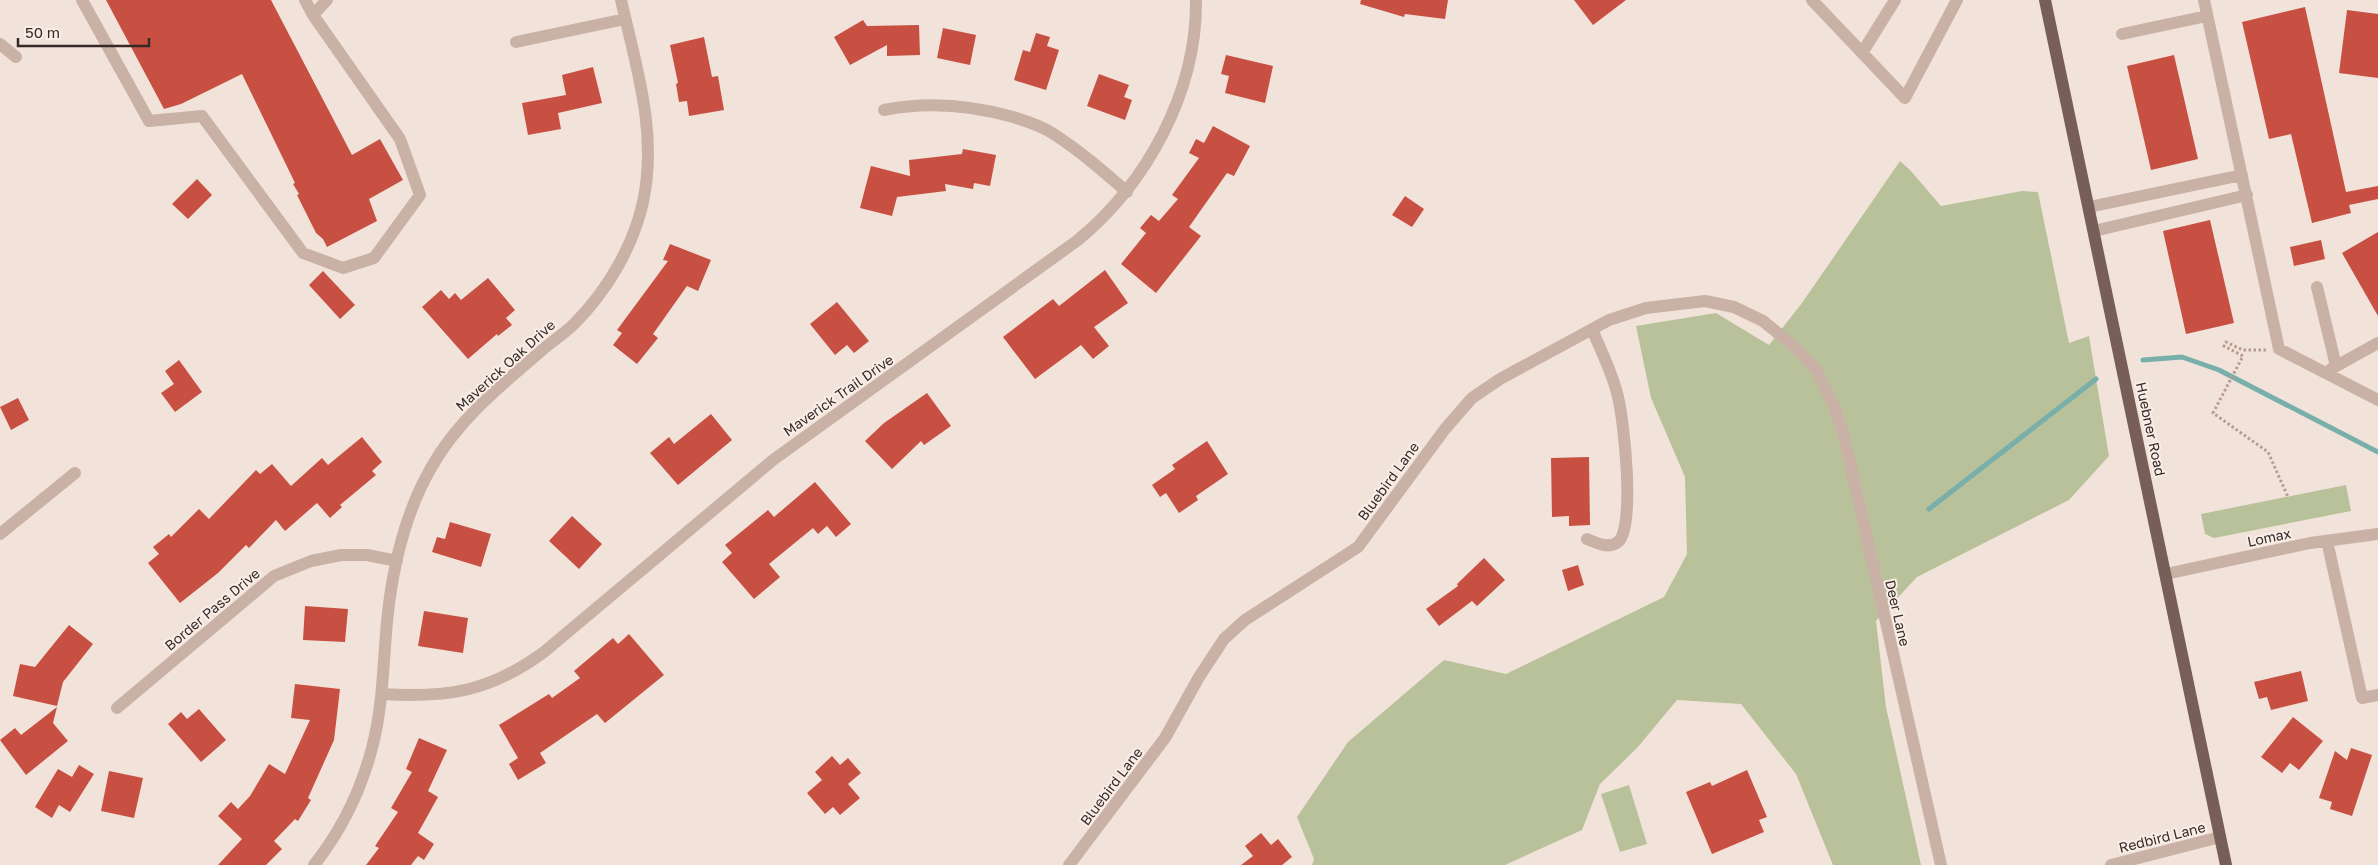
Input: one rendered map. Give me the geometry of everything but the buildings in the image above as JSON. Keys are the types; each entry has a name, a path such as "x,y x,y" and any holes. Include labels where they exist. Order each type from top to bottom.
{"main road":[{"name":"Huebner Road","path":"2045,0 2226,865"}],"street":[{"path":"82,0 149,121 202,116 303,253 343,268 374,258 420,195 400,140 313,15 305,0"},
{"path":"313,15 327,0"},
{"name":"Maverick Oak Drive","path":"314,865 345,817 362,780 373,747 382,694 387,622 397,562 415,502 431,468 455,432 482,404 574,324 602,292 630,242 643,202 647,165 647,130 644,100 621,0"},
{"name":"Maverick Trail Drive","path":"382,694 421,696 468,690 520,670 773,460 1099,223 1127,192 1160,139 1175,105 1185,75 1192,41 1196,0"},
{"path":"1812,0 1905,98 1957,0"},
{"path":"1862,53 1895,0"},
{"path":"2204,0 2279,349 2378,400"},
{"path":"2122,34 2207,16"},
{"path":"516,42 626,19"},
{"path":"0,44 16,57"},
{"path":"884,110 930,104 964,106 988,110 1026,121 1050,132 1127,192"},
{"path":"2089,207 2242,175"},
{"path":"2094,231 2247,195"},
{"path":"2317,287 2336,366"},
{"name":"Bluebird Lane","path":"1070,865 1164,738 1199,677 1224,639 1245,620 1358,547 1445,429 1472,398 1500,380 1610,320 1646,308 1705,301 1734,307 1763,320 1795,347 1816,371"},
{"path":"1587,539 1600,545 1611,545 1619,541 1624,529 1627,480 1625,438 1618,397 1592,330"},
{"path":"2324,372 2378,342"},
{"name":"Deer Lane","path":"1816,371 1834,406 1844,437 1941,865"},
{"path":"0,534 75,473"},
{"name":"Lomax","path":"2166,574 2327,541 2378,534"},
{"path":"2327,541 2362,698 2378,695"},
{"name":"Border Pass Drive","path":"117,708 274,576 311,561 341,555 367,555 397,562"},
{"name":"Redbird Lane","path":"2111,865 2220,838"}],"path":[{"path":"2279,349 2243,350 2226,342 2224,346 2243,356 2213,413 2268,452 2288,497"}],"green space":[{"path":"1900,161 1941,206 2022,191 2038,192 2069,343 2089,336 2109,456 2069,500 1917,577 1876,621 1886,707 1921,865 1833,865 1796,774 1741,704 1677,700 1637,748 1600,784 1582,830 1505,865 1312,865 1314,859 1297,817 1348,742 1444,660 1506,674 1664,597 1687,554 1685,477 1651,398 1636,326 1716,313 1769,345 1802,303"},
{"path":"2346,485 2351,511 2214,538 2205,534 2201,514"},
{"path":"1629,785 1647,844 1620,852 1601,794"}],"waterway":[{"path":"2143,360 2182,357 2219,370 2378,452"},
{"path":"1929,509 2096,379"}]}
